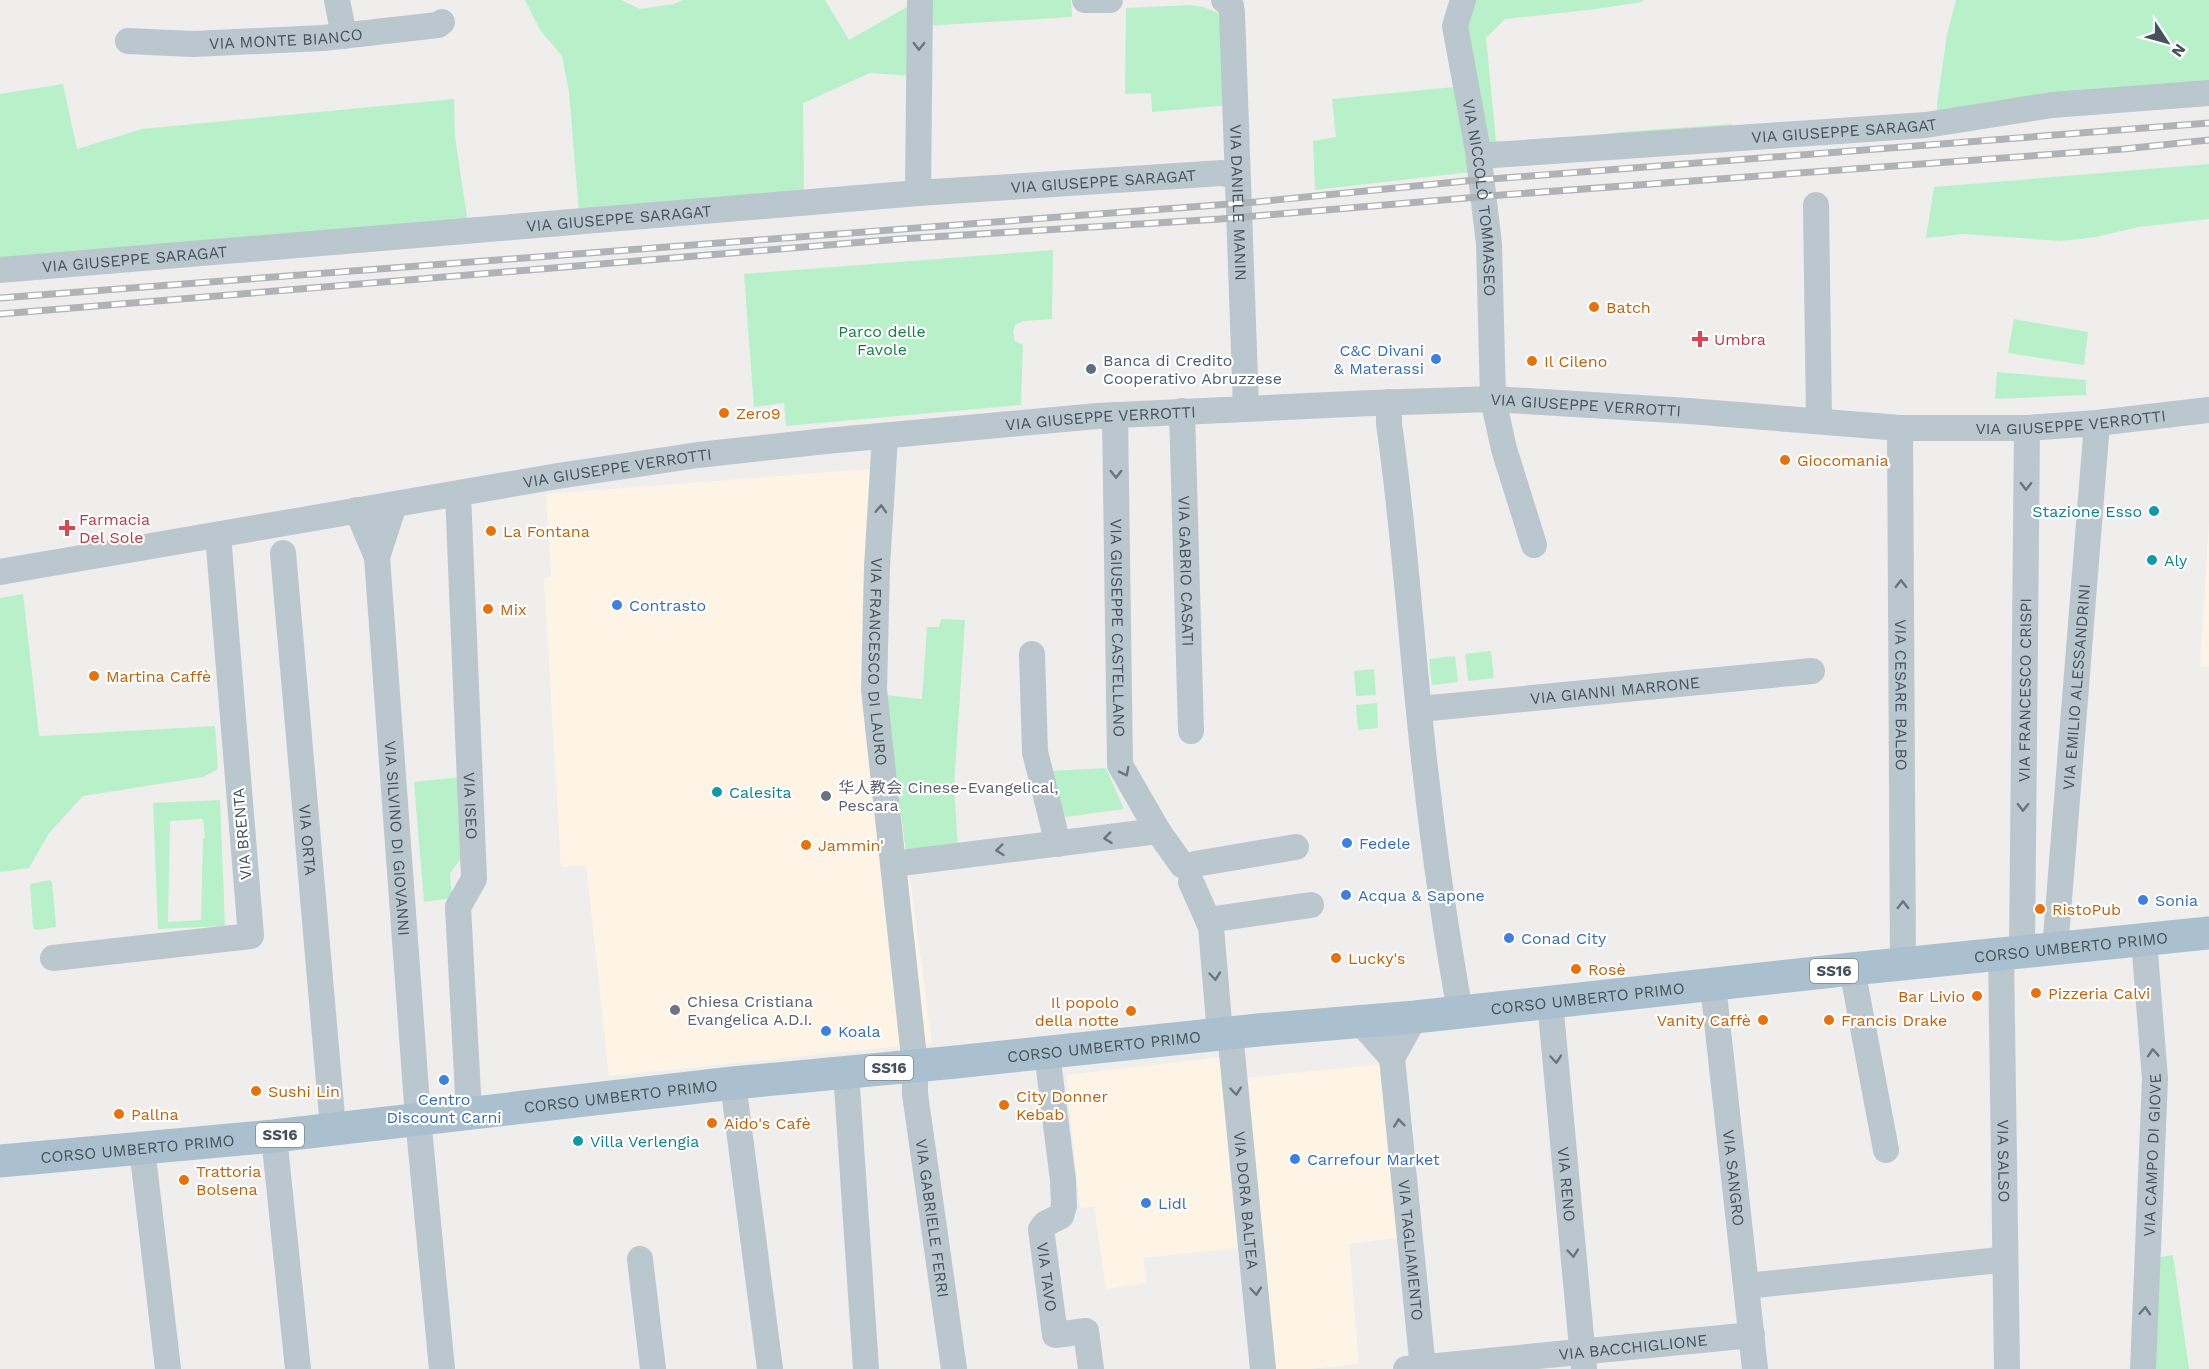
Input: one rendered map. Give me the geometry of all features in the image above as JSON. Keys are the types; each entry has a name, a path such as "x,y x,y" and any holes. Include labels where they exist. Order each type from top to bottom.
{"main road":[{"name":"CORSO UMBERTO PRIMO","path":"0,1161 274,1136 734,1083 1047,1053 1225,1033 1361,1023 1903,963 2055,950 2209,933"}],"street":[{"path":"337,0 344,36"},
{"path":"918,193 920,0"},
{"path":"1085,0 1110,0"},
{"name":"VIA DANIELE MANIN","path":"1224,0 1231,6 1233,13 1246,408"},
{"name":"VIA NICCOLÒ TOMMASEO","path":"1463,0 1455,26 1479,156 1489,244 1493,399 1504,449 1534,545"},
{"name":"VIA MONTE BIANCO","path":"128,41 194,44 344,36 438,25 442,22"},
{"name":"VIA GIUSEPPE SARAGAT","path":"1479,156 1926,125 2052,105 2209,93"},
{"name":"VIA GIUSEPPE SARAGAT","path":"0,270 918,193 1222,173 1237,177"},
{"path":"1816,205 1819,420"},
{"name":"VIA GIUSEPPE VERROTTI","path":"0,572 74,557 218,535 558,476 698,455 1115,415 1493,399 1819,420 1900,428 2027,428 2097,423 2209,410"},
{"path":"1389,402 1389,424 1435,850 1460,1011"},
{"name":"VIA GABRIO CASATI","path":"1182,411 1191,730"},
{"name":"VIA GIUSEPPE CASTELLANO","path":"1115,415 1120,765 1158,831 1189,871 1211,927 1225,1033"},
{"name":"VIA EMILIO ALESSANDRINI","path":"2055,950 2097,423"},
{"name":"VIA CESARE BALBO","path":"1900,428 1903,963"},
{"name":"VIA FRANCESCO CRISPI","path":"2012,953 2027,428"},
{"name":"VIA FRANCESCO DI LAURO","path":"885,436 877,567 874,690 915,1066"},
{"name":"VIA ISEO","path":"458,494 474,879 458,907 469,1113"},
{"name":"VIA SILVINO DI GIOVANNI","path":"377,557 394,505"},
{"name":"VIA SILVINO DI GIOVANNI","path":"357,510 377,557 418,1118 442,1369"},
{"name":"VIA BRENTA","path":"53,958 250,936 218,535"},
{"name":"VIA ORTA","path":"283,552 333,1128"},
{"path":"1032,654 1035,752 1058,844"},
{"name":"VIA GIANNI MARRONE","path":"1420,709 1812,671"},
{"path":"893,864 1158,831"},
{"path":"1189,871 1296,847"},
{"path":"1208,920 1311,905"},
{"name":"VIA CAMPO DI GIOVE","path":"2143,1369 2155,1079 2144,940"},
{"name":"VIA SALSO","path":"2007,1369 2012,953"},
{"path":"1852,969 1886,1150"},
{"name":"VIA SANGRO","path":"1713,985 1755,1369"},
{"name":"VIA RENO","path":"1550,1001 1583,1360"},
{"path":"1361,1023 1392,1058 1415,1017"},
{"name":"VIA DORA BALTEA","path":"1225,1033 1263,1369"},
{"name":"VIA TAVO","path":"1047,1053 1063,1180 1064,1206 1061,1216 1045,1224 1041,1229 1055,1335 1086,1331 1091,1369"},
{"name":"VIA TAGLIAMENTO","path":"1392,1058 1417,1368"},
{"name":"VIA GABRIELE FERRI","path":"915,1066 915,1094 954,1369"},
{"path":"846,1072 866,1369"},
{"path":"734,1083 770,1369"},
{"path":"274,1136 298,1369"},
{"path":"142,1148 168,1369"},
{"path":"640,1260 653,1369"},
{"path":"1746,1286 2000,1260"},
{"name":"VIA BACCHIGLIONE","path":"1417,1368 1583,1360 1752,1335"}],"shaded area":[{"path":"895,467 884,686 932,1043 609,1076 586,865 561,867 544,578 551,577 546,494"},
{"path":"2209,520 2209,666 2200,667 2206,570"},
{"path":"1222,1057 1246,1247 1143,1258 1147,1283 1106,1289 1094,1207 1080,1208 1066,1075"},
{"path":"1389,1065 1404,1237 1349,1244 1359,1364 1309,1369 1272,1369 1244,1078"}],"green space":[{"path":"525,0 621,0 640,9 674,4 683,0 825,0 849,40 914,3 913,76 870,73 803,103 804,193 579,213 569,92 562,56 540,30"},
{"path":"926,0 1071,0 1072,17 924,26"},
{"path":"1474,0 1643,0 1596,9 1505,19 1486,38 1496,141 1541,142 1621,132 1732,124 1736,132 1493,152 1481,143 1463,44 1467,10"},
{"path":"1956,0 2209,0 2209,85 1940,119 1937,104 1947,34"},
{"path":"1190,5 1221,14 1229,105 1152,112 1151,93 1125,94 1126,8"},
{"path":"63,84 77,149 142,129 454,99 455,138 468,223 0,262 0,94"},
{"path":"1454,87 1471,172 1315,190 1313,141 1336,137 1332,99"},
{"path":"2209,164 2209,219 2138,227 2096,237 2060,241 1964,234 1926,238 1934,187"},
{"name":"Parco delle Favole","path":"1053,250 1052,319 1023,321 1015,325 1013,332 1015,341 1023,345 1021,405 786,426 784,403 754,407 744,274"},
{"path":"2014,319 2088,332 2084,365 2008,353"},
{"path":"1997,372 2086,380 2086,395 1995,399"},
{"path":"23,594 39,736 215,726 218,769 203,777 83,796 49,833 29,868 0,872 0,598"},
{"path":"941,619 965,620 954,786 958,848 906,853 885,695 922,699 927,627 939,627"},
{"path":"1491,651 1494,678 1468,681 1465,654"},
{"path":"1455,656 1458,682 1432,685 1429,659"},
{"path":"1374,669 1376,695 1356,696 1354,671"},
{"path":"1377,703 1378,728 1358,730 1356,705"},
{"path":"1106,768 1124,809 1058,818 1048,771"},
{"path":"460,777 463,856 450,873 452,898 424,902 414,782"},
{"path":"220,800 225,926 158,929 153,803","holes":["203,819 205,838 203,839 201,920 168,922 170,821"]},
{"path":"50,880 56,927 37,930 33,928 30,884"},
{"path":"2173,1255 2189,1369 2148,1369 2155,1258"}],"railway":[{"path":"0,298 1256,202 1466,181 2209,123"},
{"path":"0,314 900,239 1220,219 1502,195 2124,149 2209,140"}],"place":[{"name":"Batch","path":"1594,307"},
{"name":"Umbra","path":"1700,339"},
{"name":"C&C Divani & Materassi","path":"1436,359"},
{"name":"Il Cileno","path":"1532,361"},
{"name":"Banca di Credito Cooperativo Abruzzese","path":"1091,369"},
{"name":"Zero9","path":"724,413"},
{"name":"Giocomania","path":"1785,460"},
{"name":"Stazione Esso","path":"2154,511"},
{"name":"Farmacia Del Sole","path":"67,528"},
{"name":"La Fontana","path":"491,531"},
{"name":"Aly","path":"2152,560"},
{"name":"Contrasto","path":"617,605"},
{"name":"Mix","path":"488,609"},
{"name":"Martina Caffè","path":"94,676"},
{"name":"Calesita","path":"717,792"},
{"name":"华人教会 Cinese-Evangelical, Pescara","path":"826,796"},
{"name":"Fedele","path":"1347,843"},
{"name":"Jammin'","path":"806,845"},
{"name":"Acqua & Sapone","path":"1346,895"},
{"name":"Sonia","path":"2143,900"},
{"name":"RistoPub","path":"2040,909"},
{"name":"Conad City","path":"1509,938"},
{"name":"Lucky's","path":"1336,958"},
{"name":"Rosè","path":"1576,969"},
{"name":"Pizzeria Calvi","path":"2036,993"},
{"name":"Bar Livio","path":"1977,996"},
{"name":"Chiesa Cristiana Evangelica A.D.I.","path":"675,1010"},
{"name":"Il popolo della notte","path":"1131,1011"},
{"name":"Vanity Caffè","path":"1763,1020"},
{"name":"Francis Drake","path":"1829,1020"},
{"name":"Koala","path":"826,1031"},
{"name":"Centro Discount Carni","path":"444,1080"},
{"name":"Sushi Lin","path":"256,1091"},
{"name":"City Donner Kebab","path":"1004,1105"},
{"name":"Pallna","path":"119,1114"},
{"name":"Aido's Cafè","path":"712,1123"},
{"name":"Villa Verlengia","path":"578,1141"},
{"name":"Carrefour Market","path":"1295,1159"},
{"name":"Trattoria Bolsena","path":"184,1180"},
{"name":"Lidl","path":"1146,1203"}]}
